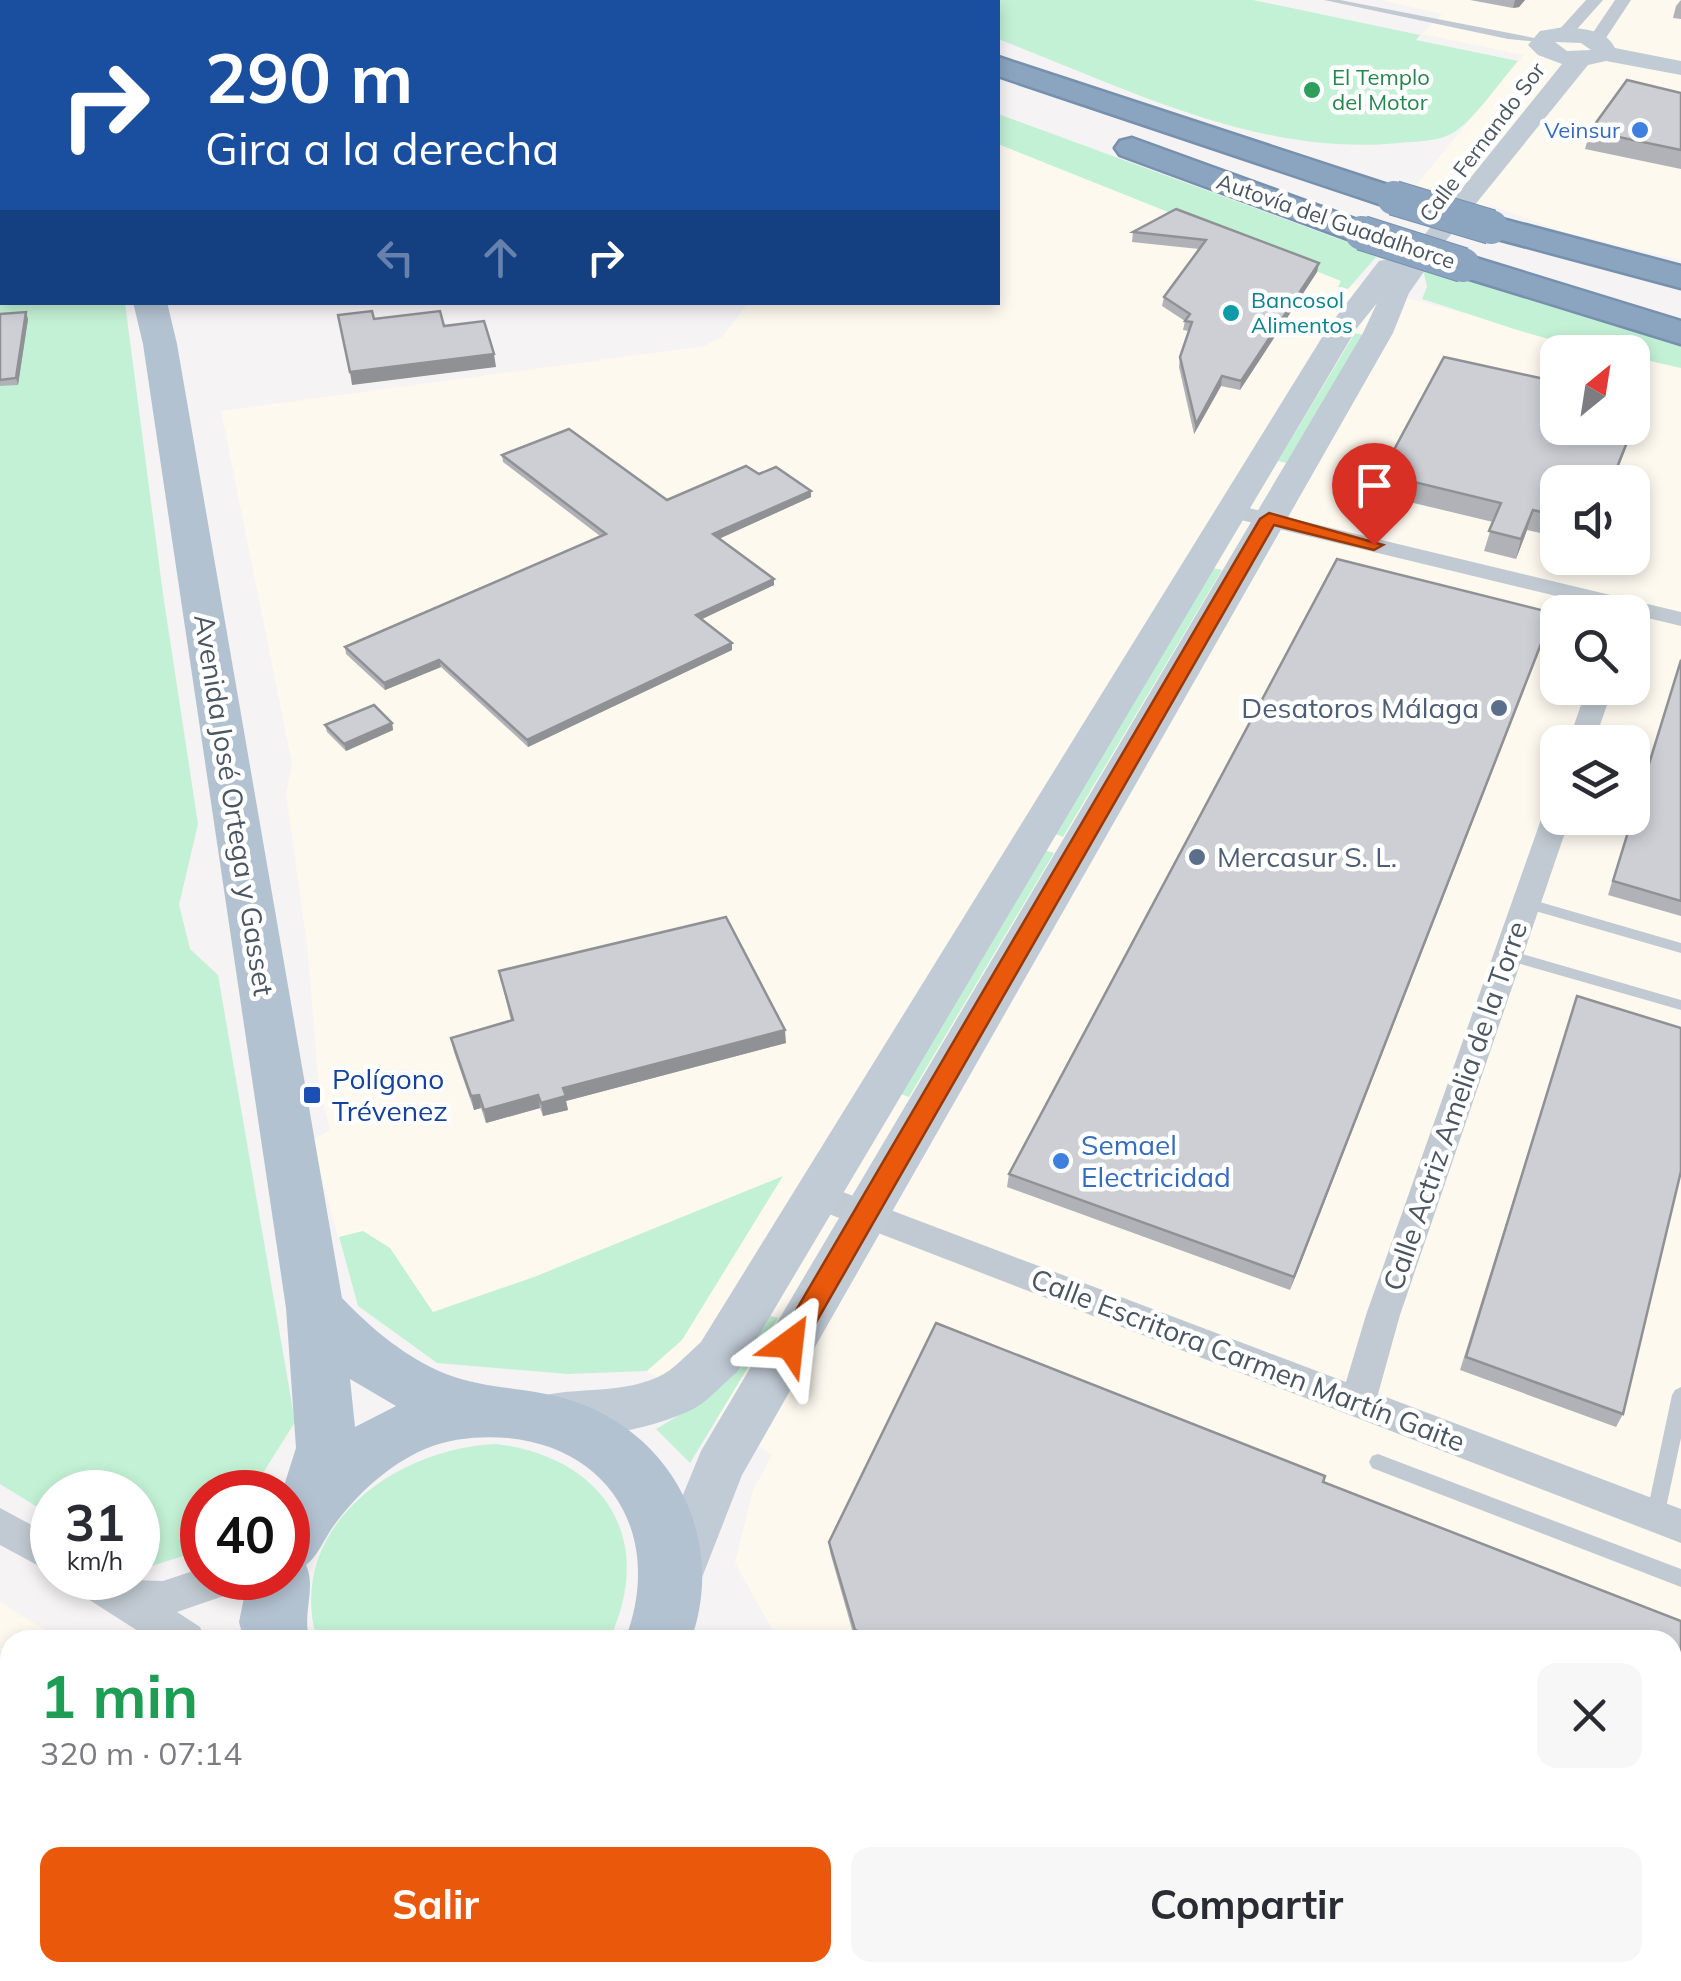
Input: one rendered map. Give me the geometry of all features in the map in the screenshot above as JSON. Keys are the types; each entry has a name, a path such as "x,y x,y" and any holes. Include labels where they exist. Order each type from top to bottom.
{"highway":[{"path":"1000,67 1428,231 1681,334"},
{"name":"Autovía del Guadalhorce","path":"1000,79 1681,322"},
{"path":"1000,99 1043,115"},
{"name":"Autovía del Guadalhorce","path":"1110,140 1681,299"},
{"path":"1428,231 1681,276"}],"main road":[{"name":"Avenida José Ortega y Gasset","path":"151,305 315,1308 326,1448 310,1492"},
{"path":"315,1308 354,1352 413,1390 478,1410 546,1416 604,1442 641,1475 663,1515 666,1612"},
{"path":"310,1511 363,1452 416,1425 478,1410"},
{"path":"274,1630 271,1622 276,1600"}],"street":[{"name":"Calle Fernando Sor","path":"1428,231 1540,68 1543,43 1595,0"},
{"name":"Calle Fernando Sor","path":"1428,231 1565,74 1594,50 1623,0"},
{"path":"1543,43 1681,68"},
{"path":"546,1416 623,1410 678,1392 719,1356 815,1195 1250,515 1378,333 1428,231"},
{"path":"1250,515 1568,595"},
{"path":"666,1612 718,1466 865,1214 1250,515"},
{"path":"1650,614 1681,619"},
{"name":"Calle Actriz Amelia de la Torre","path":"1358,1403 1383,1315 1550,835"},
{"name":"Calle Escritora Carmen Martín Gaite","path":"815,1195 1668,1521"},
{"path":"0,1524 30,1542"},
{"path":"124,1600 170,1630"}],"lane":[{"path":"1328,0 1543,43"},
{"path":"1526,904 1681,948"},
{"path":"1508,955 1681,1006"},
{"path":"1668,1521 1681,1395"},
{"path":"1378,1462 1681,1578"}],"shaded area":[{"path":"1381,0 1681,0 1681,260 1563,232 1493,206 1463,207 1409,194 1523,55 1422,34 1442,14"},
{"path":"1000,145 1342,281 1548,335 1540,335 1540,445 1650,445 1650,361 1681,368 1681,1630 772,1630 735,1563 753,1490 772,1455 647,1371 568,1374 437,1363 358,1306 311,1141 330,1130 318,1079 308,953 286,795 292,764 221,411 704,346 722,337 746,305 1000,305"},
{"path":"0,1602 45,1630 0,1630"}],"green space":[{"name":"El Templo del Motor","path":"1000,0 1253,0 1420,35 1416,40 1518,61 1468,120 1445,137 1432,140 1347,145 1295,140 1194,115 1000,40"},
{"path":"1000,115 1377,253 1681,342 1681,368 1650,361 1650,335 1540,337 1422,299 1427,287 1424,273 1376,257 1348,289 1338,287 1341,281 1000,145"},
{"path":"0,305 125,305 198,824 179,905 190,949 218,975 295,1422 265,1470 180,1470 180,1557 160,1563 160,1470 30,1470 30,1502 0,1484 0,386 18,384 0,321"},
{"path":"1355,333 1363,335 1286,463 1278,461"},
{"path":"1213,568 1222,570 1063,837 1053,833"},
{"path":"1041,849 1054,853 909,1097 895,1092"},
{"path":"783,1176 682,1340 647,1371 568,1374 437,1363 358,1306 339,1237 363,1231 390,1248 433,1312 534,1277"},
{"path":"765,1314 778,1318 690,1463 656,1429 706,1399"},
{"path":"496,1444 534,1452 566,1466 592,1485 611,1509 623,1537 627,1569 613,1630 316,1630 311,1599 317,1562 333,1529 357,1501 387,1478 421,1460 458,1449"}],"building":[{"name":"Veinsur","path":"1627,80 1681,93 1681,150 1590,131"},
{"path":"1176,209 1319,263 1241,381 1222,376 1196,424 1180,357 1192,322 1185,321 1190,314 1164,297 1206,240 1133,232"},
{"path":"372,311 374,319 440,311 444,326 484,321 494,354 350,372 338,315"},
{"path":"26,312 16,378 0,380 0,314"},
{"path":"1444,357 1540,378 1540,445 1626,445 1618,465 1540,465 1540,512 1533,510 1521,539 1489,531 1501,503 1381,474"},
{"path":"569,429 667,500 746,466 759,474 776,467 811,491 713,534 774,579 696,615 732,643 527,740 439,660 384,683 345,647 606,534 502,455"},
{"path":"1337,559 1540,610 1540,646 1294,1277 1009,1174"},
{"path":"1681,660 1681,901 1613,881 1627,835 1650,835 1650,761"},
{"path":"374,705 392,723 344,744 325,725"},
{"path":"726,917 785,1030 563,1088 566,1096 541,1103 538,1095 484,1110 479,1095 471,1096 451,1038 513,1020 499,971"},
{"path":"1577,996 1681,1028 1681,1171 1623,1414 1466,1357"},
{"path":"936,1323 1325,1476 1323,1482 1681,1621 1681,1630 855,1630 829,1542"}],"place":[{"name":"El Templo del Motor","path":"1312,90"},
{"name":"Veinsur","path":"1640,130"},
{"name":"Bancosol Alimentos","path":"1231,313"},
{"name":"Desatoros Málaga","path":"1499,708"},
{"name":"Mercasur S. L.","path":"1197,857"},
{"name":"Polígono Trévenez","path":"312,1095"},
{"name":"Semael Electricidad","path":"1061,1161"}],"route":[{"path":"790,1344 1269,519 1374,545"}]}
